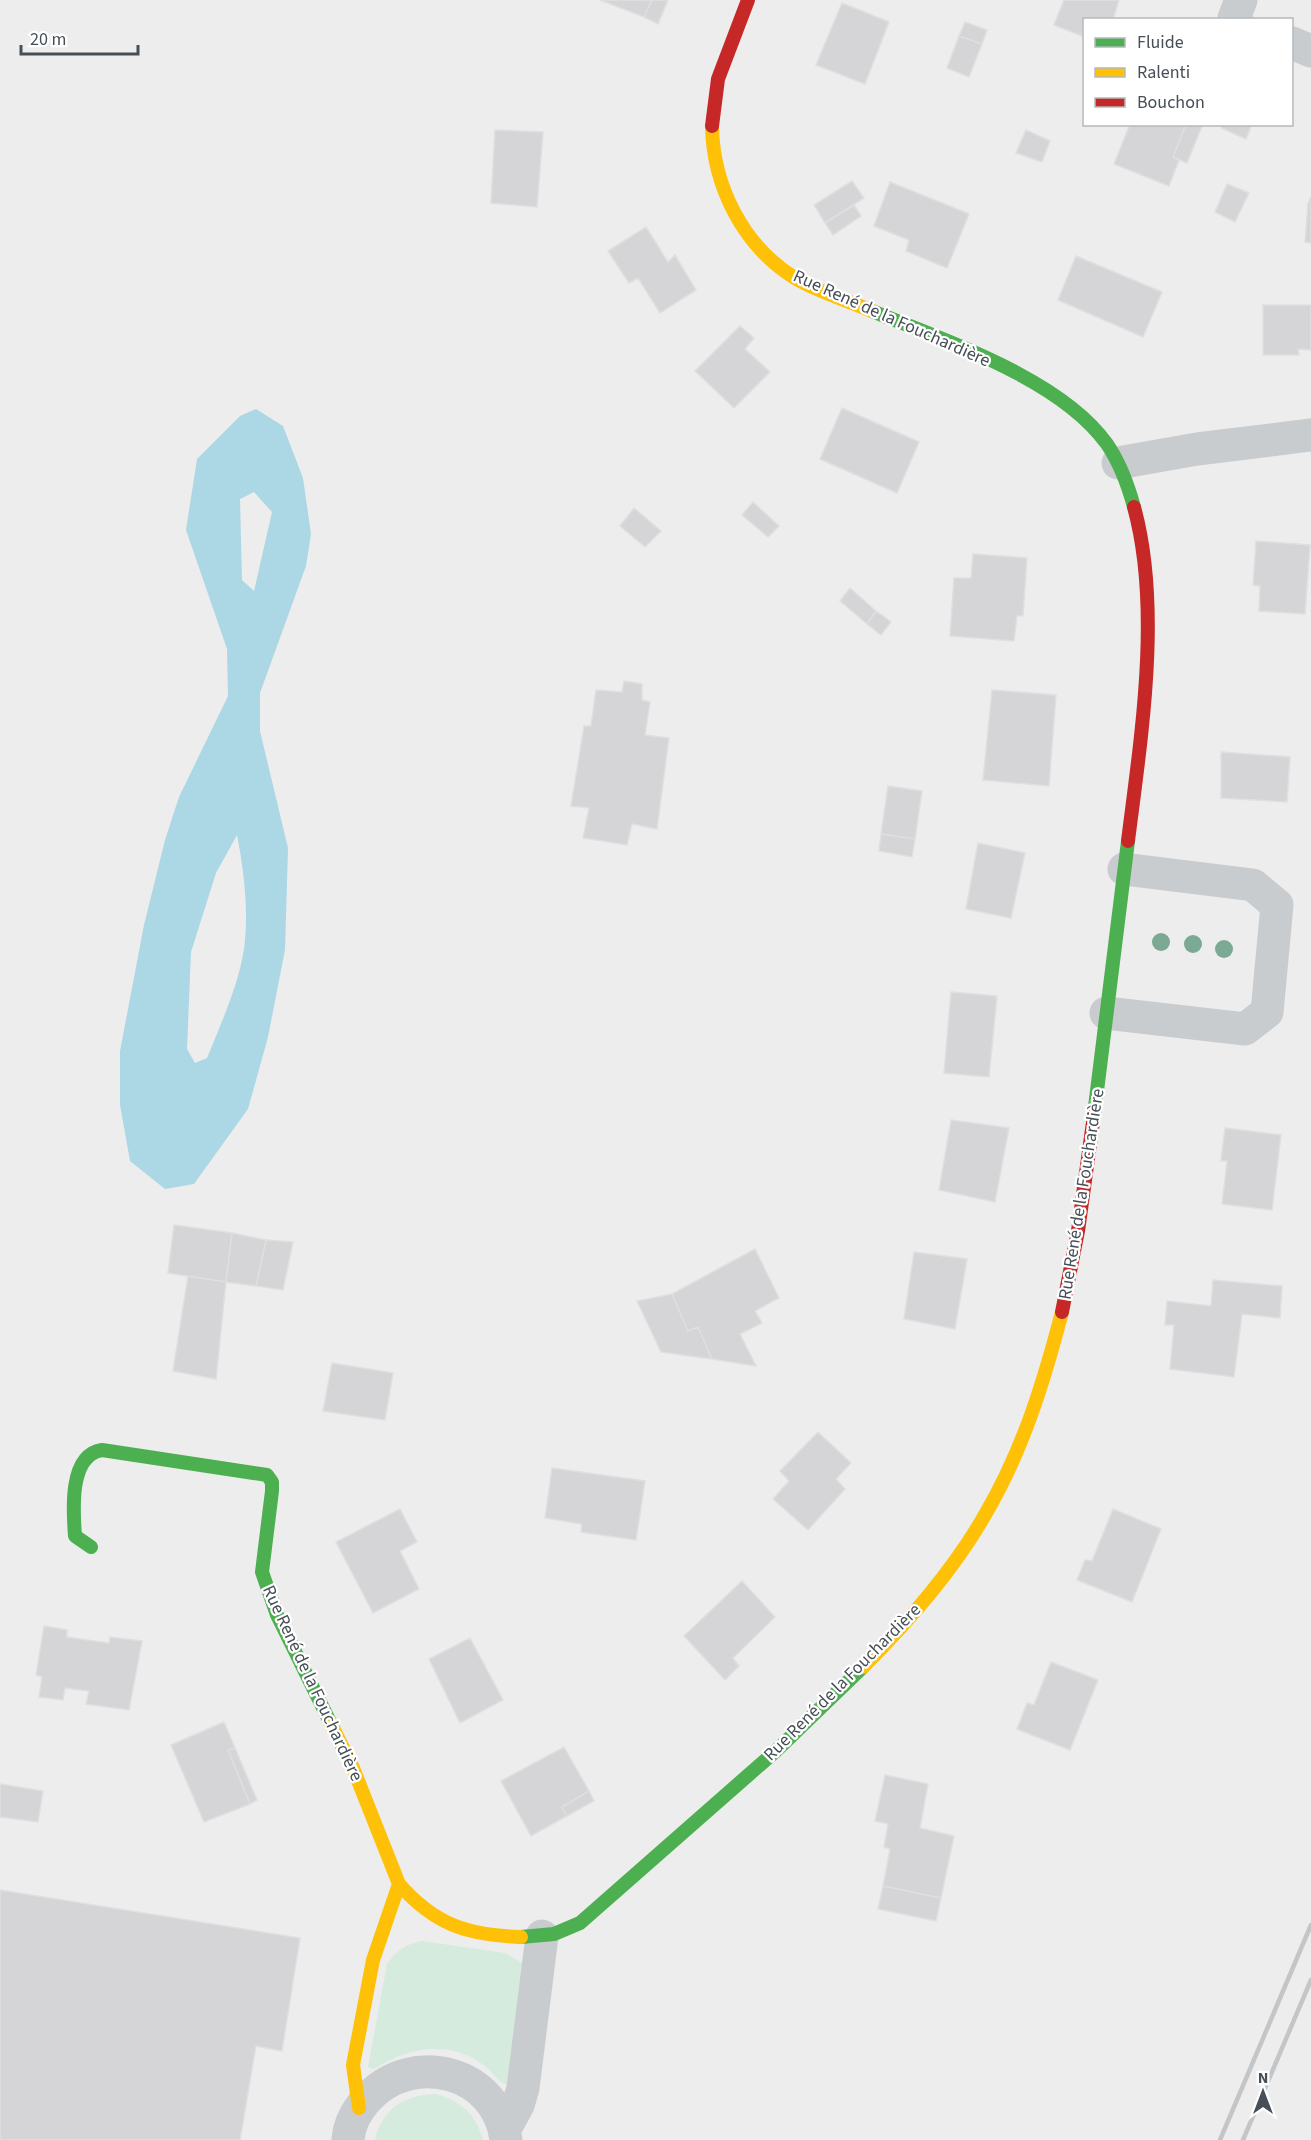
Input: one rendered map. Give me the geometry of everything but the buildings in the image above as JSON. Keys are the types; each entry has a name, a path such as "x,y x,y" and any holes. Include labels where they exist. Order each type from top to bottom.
{"street":[{"name":"Rue René de la Fouchardière","path":"90,1547 75,1536 74,1526 80,1469 84,1458 92,1451 102,1450 267,1475 272,1482 272,1491 262,1572 278,1615 353,1768 399,1884 415,1903 441,1921 469,1930 512,1936 542,1936 570,1929 598,1908 804,1724 880,1649 945,1575 982,1518 1009,1467 1032,1410 1062,1313 1076,1249 1088,1175 1146,686 1147,629 1144,570 1135,513 1118,463 1095,431 1059,398 1019,373 792,276 754,242 731,207 717,171 711,134 715,93 727,53 748,0"},
{"path":"1234,18 1241,0"},
{"path":"1293,43 1311,51"},
{"path":"1118,463 1197,449 1311,435"},
{"path":"1106,1013 1245,1029 1268,1012 1277,905 1253,885 1124,869"},
{"path":"359,2108 353,2066 373,1960 399,1884"},
{"path":"505,2135 523,2088 542,1936"},
{"path":"348,2140 359,2108 377,2088 400,2075 426,2071 452,2074 475,2086 494,2105 505,2135"}],"green space":[{"path":"422,1941 505,1953 524,1964 511,2080 507,2085 472,2057 444,2049 415,2051 400,2055 374,2069 368,2067 387,1964 402,1949"},
{"path":"436,2094 467,2110 476,2123 483,2140 375,2140 383,2119 396,2105 414,2097"}],"water":[{"path":"256,409 283,426 303,478 311,534 306,566 260,693 260,731 288,848 285,950 268,1037 248,1109 194,1184 165,1189 130,1161 120,1105 120,1051 144,925 165,840 179,797 228,696 227,649 186,530 197,459 240,416","holes":["254,492 272,512 254,591 242,580 240,499","237,835 245,892 244,949 233,991 207,1058 195,1063 187,1049 191,952 216,873"]}],"railway":[{"path":"1220,2140 1311,1925"},
{"path":"1243,2140 1311,1980"}],"traffic: fast":[{"path":"872,311 999,364 1061,400 1086,421 1107,444 1123,474 1134,507"},
{"path":"1094,1115 1128,841"},
{"path":"91,1547 75,1536 74,1512 78,1473 91,1454 102,1450 267,1475 272,1482 272,1491 262,1572 277,1615 330,1722"},
{"path":"521,1937 554,1934 580,1923 778,1749 863,1667"}],"traffic: slow":[{"path":"712,126 718,171 725,192 746,232 760,249 777,265 804,283 872,311"},
{"path":"863,1667 930,1594 960,1555 986,1513 1022,1440 1048,1364 1062,1312"},
{"path":"330,1722 353,1768 399,1884"},
{"path":"359,2108 353,2065 373,1960 399,1884 426,1909 453,1925 484,1934 521,1937"}],"traffic: jam":[{"path":"712,126 718,79 748,0"},
{"path":"1128,841 1143,717 1148,630 1147,588 1134,507"},
{"path":"1062,1312 1078,1231 1094,1115"}]}
